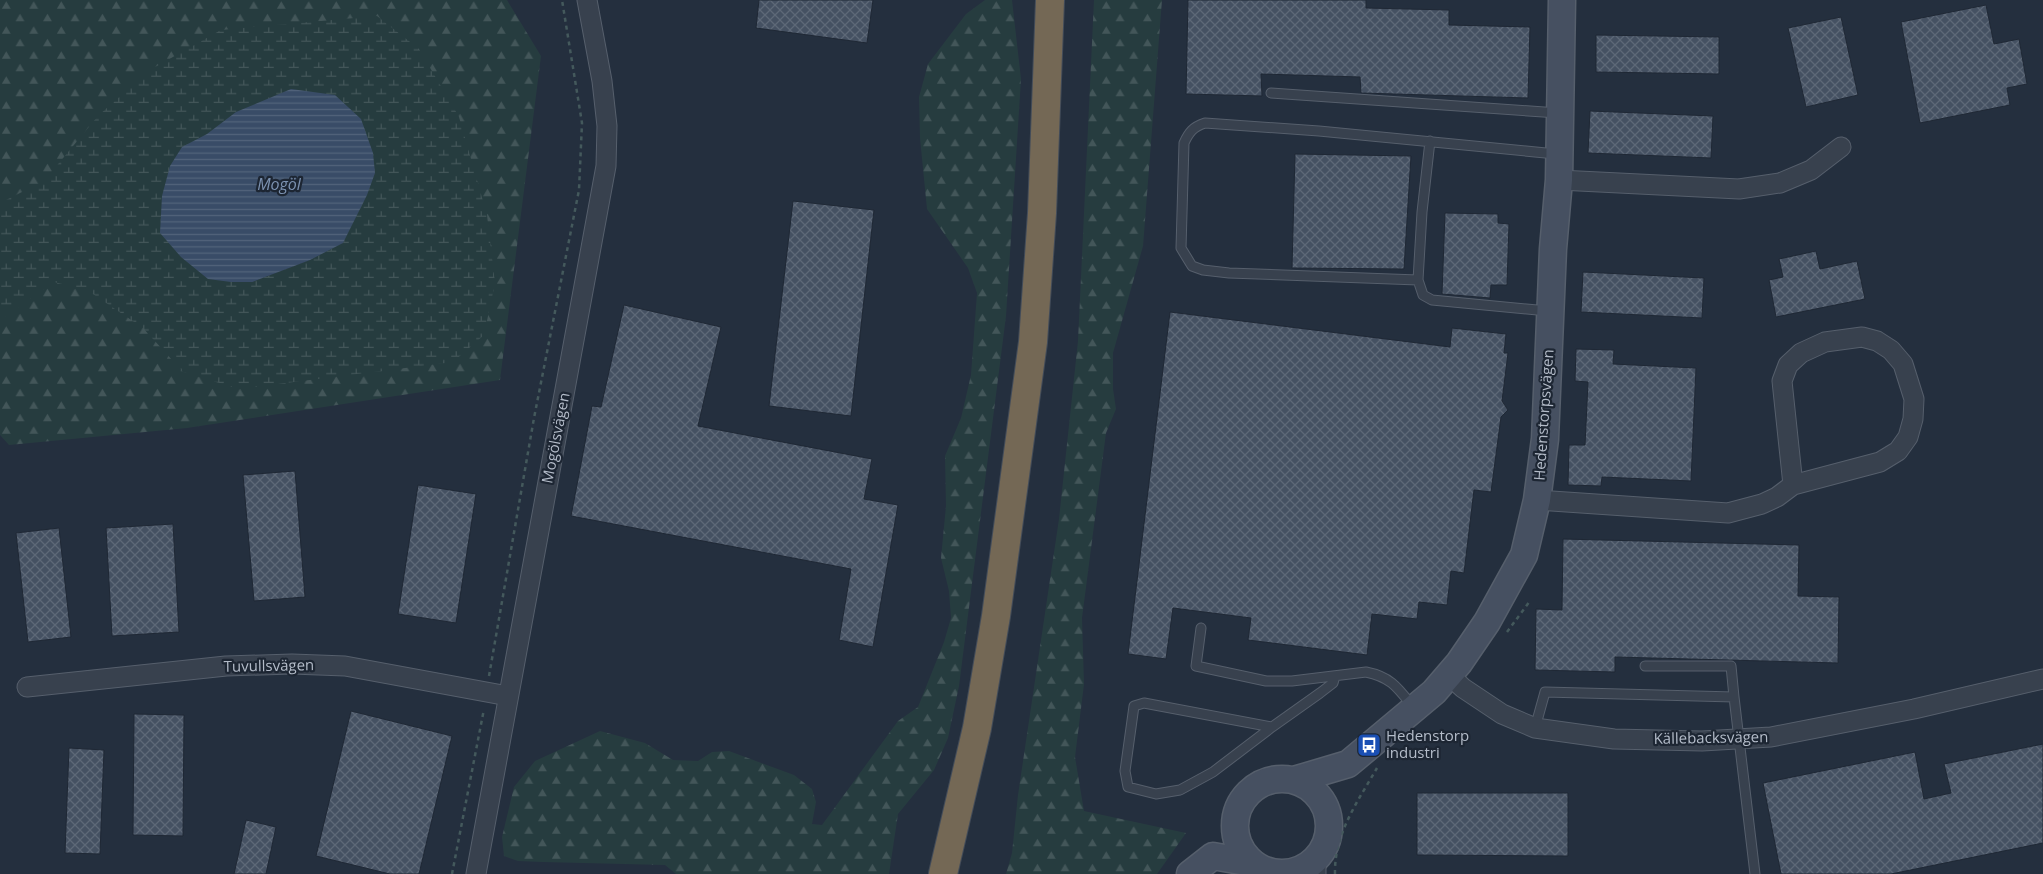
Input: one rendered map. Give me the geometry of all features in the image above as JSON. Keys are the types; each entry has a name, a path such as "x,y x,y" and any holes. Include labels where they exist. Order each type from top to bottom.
{"highway":[{"path":"942,874 977,728 996,616 1032,352 1042,213 1050,0"},
{"path":"959,874 993,718 1012,615 1029,498 1048,342 1057,215 1065,0"}],"street":[{"name":"Mogölsvägen","path":"476,874 606,166 606,126 602,81 587,0"},
{"name":"Hedenstorpsvägen","path":"1294,780 1348,764 1415,709 1449,675 1487,622 1524,555 1537,500 1546,439 1560,154 1562,0"},
{"path":"1559,180 1739,189 1780,183 1811,170 1841,146"},
{"path":"1537,500 1728,513 1762,504 1777,497 1793,485 1880,462 1898,451 1908,437 1913,419 1914,399 1902,364 1891,350 1877,341 1862,337 1825,342 1801,353 1788,365 1782,381 1793,485"},
{"name":"Tuvullsvägen","path":"27,687 226,666 292,664 345,666 508,696"},
{"name":"Källebacksvägen","path":"1449,675 1463,688 1502,714 1535,728 1614,739 1739,740 1770,737 1914,709 2043,679"},
{"path":"1327,814 1348,764"},
{"path":"1190,874 1213,856 1248,792 1261,783 1277,779 1294,780 1302,783 1315,792 1325,806 1328,838 1322,869 1299,870 1280,874 1262,869 1252,863 1243,853 1237,841 1234,827 1236,814"},
{"path":"1213,856 1252,863"}],"lane":[{"path":"1271,93 1560,113"},
{"path":"1418,280 1229,273 1204,270 1192,266 1182,248 1184,143 1189,132 1195,126 1205,123 1430,141 1560,154"},
{"path":"1430,141 1422,212 1418,280 1422,295 1432,300 1551,311"},
{"path":"1201,628 1196,666 1266,681 1366,672 1379,674 1389,679 1415,709"},
{"path":"1645,666 1731,666 1755,874"},
{"path":"1272,726 1144,703 1134,706 1125,771 1128,787 1156,794 1180,790 1214,772 1272,726 1333,683 1335,676"},
{"path":"1535,728 1545,692 1734,696"}],"path":[{"path":"452,874 487,692 534,418 579,190 582,123 562,0"},
{"path":"1502,638 1530,601"},
{"path":"1322,869 1335,860 1346,822 1378,766"}],"green space":[{"path":"0,0 507,0 541,56 500,380 187,428 9,445 0,435","holes":["375,173 310,260 252,282"]},
{"path":"985,0 1012,0 1021,79 1006,316 959,686 948,738 934,770 898,814 889,874 676,874 665,865 518,861 504,856 502,837 514,787 535,761 600,731 645,743 673,760 698,761 712,752 729,751 794,775 812,789 816,802 812,824 822,825 898,721 918,707 944,642 951,618 949,591 941,558 946,506 945,456 961,418 971,375 977,293 968,268 927,209 920,138 919,97 928,64 966,14"},
{"path":"1094,0 1162,0 1143,246 1113,353 1113,389 1116,409 1106,433 1082,618 1084,684 1075,757 1084,811 1186,833 1157,874 1006,874 1012,853 1018,795 1059,519 1078,341"},
{"path":"377,16 419,49 459,117 487,215 495,283 484,335 453,362 239,389 183,372 143,328 87,290 54,282 0,320 0,203 44,181 98,116 148,71 221,30","holes":["335,95 361,119 373,153 375,173 367,195 343,243 310,260 252,282 160,233 162,196 170,166 182,147 207,134 236,112"]}],"water":[{"name":"Mogöl","path":"291,89 335,95 361,119 373,153 375,173 367,195 343,243 310,260 252,282 208,279 181,257 160,233 162,196 170,166 182,147 207,134 236,112"}],"building":[{"path":"759,0 873,0 867,43 756,28"},
{"path":"1188,0 1366,0 1366,8 1449,10 1449,25 1530,27 1528,98 1361,93 1360,77 1261,74 1262,96 1186,94"},
{"path":"1986,5 1994,44 2019,39 2027,84 2007,88 2010,105 1920,123 1901,22"},
{"path":"1841,17 1858,95 1806,107 1788,28"},
{"path":"1596,35 1719,37 1719,74 1596,72"},
{"path":"1590,111 1713,116 1711,158 1588,153"},
{"path":"1295,154 1411,156 1404,269 1292,268"},
{"path":"793,201 874,210 851,416 769,406"},
{"path":"1445,213 1498,214 1498,223 1509,224 1507,285 1491,285 1490,298 1442,294"},
{"path":"1816,251 1820,269 1857,261 1865,299 1776,317 1769,280 1783,277 1779,259"},
{"path":"1583,272 1704,278 1702,318 1581,312"},
{"path":"624,305 721,327 698,426 872,459 864,499 898,505 873,647 839,640 851,569 571,516 592,406 601,407"},
{"path":"1170,312 1450,347 1452,328 1506,334 1504,353 1508,353 1502,401 1508,410 1501,417 1491,492 1474,490 1464,573 1451,571 1447,605 1419,602 1417,619 1372,614 1367,655 1248,640 1251,618 1173,608 1166,659 1128,654"},
{"path":"1576,349 1614,350 1613,364 1696,368 1691,481 1602,477 1601,486 1568,485 1569,445 1585,445 1588,382 1575,381"},
{"path":"295,471 305,597 254,601 243,475"},
{"path":"418,485 476,494 456,623 398,614"},
{"path":"173,524 179,632 112,636 106,528"},
{"path":"59,528 71,637 28,642 16,533"},
{"path":"1563,539 1799,545 1798,596 1839,597 1838,663 1615,657 1615,672 1535,670 1536,609 1562,610"},
{"path":"351,711 452,736 419,874 390,874 316,856"},
{"path":"134,714 184,715 183,836 133,835"},
{"path":"2043,744 2043,843 1891,874 1781,874 1763,783 1915,752 1924,799 1951,793 1944,764"},
{"path":"69,748 104,750 100,854 65,853"},
{"path":"1417,793 1568,793 1568,856 1417,855"},
{"path":"246,820 276,827 266,874 234,874"}],"place":[{"name":"Hedenstorp industri","path":"1369,745"}]}
